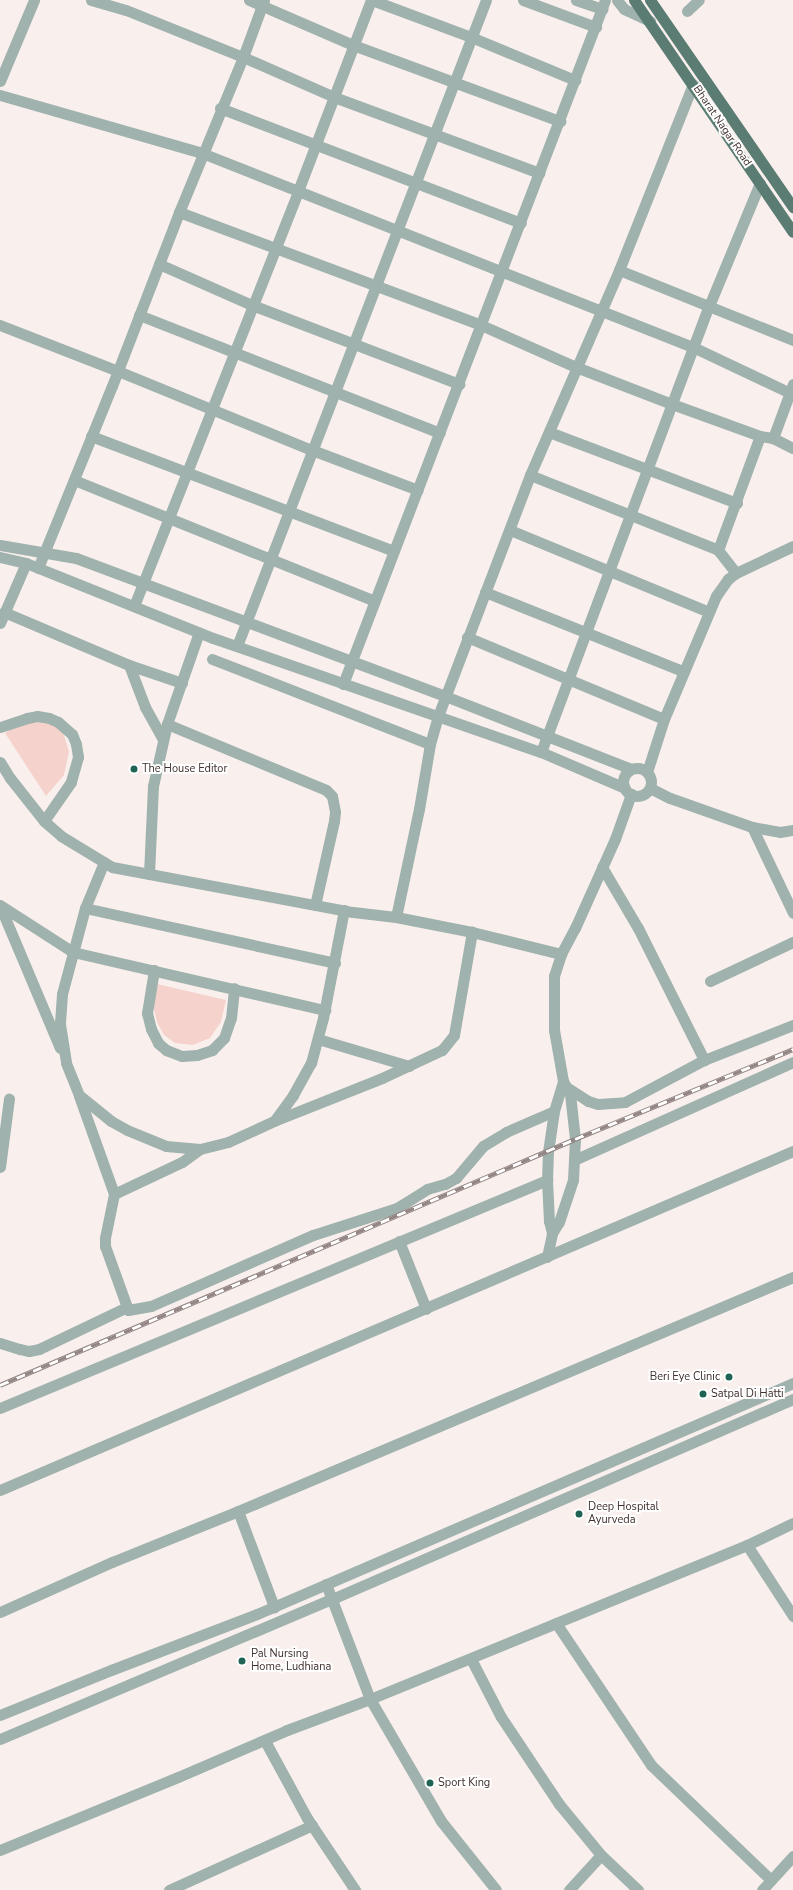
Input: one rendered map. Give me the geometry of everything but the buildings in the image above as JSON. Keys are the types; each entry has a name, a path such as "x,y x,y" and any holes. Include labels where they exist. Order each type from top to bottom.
{"main road":[{"name":"Bharat Nagar Road","path":"650,0 658,5 793,207"},
{"name":"Bharat Nagar Road","path":"637,3 793,232"}],"street":[{"path":"0,82 34,0"},
{"path":"91,0 126,10 243,57 334,97 434,133 540,174"},
{"path":"250,0 262,3 354,45 560,121"},
{"path":"134,606 372,0 471,37 575,80"},
{"path":"237,646 486,0"},
{"path":"523,0 596,27"},
{"path":"343,684 604,4 576,0"},
{"path":"617,0 624,8 650,21"},
{"path":"687,11 699,0"},
{"path":"38,568 118,370 220,108 243,57 262,3"},
{"path":"396,917 420,809 430,744 445,696 530,475 619,270 693,84"},
{"path":"0,95 202,153 695,348 791,389 773,438"},
{"path":"220,108 416,181 520,223"},
{"path":"541,752 672,404 695,348 709,306 760,183"},
{"path":"179,212 481,325 576,367 760,436 773,438 793,448"},
{"path":"159,264 252,305 353,345 459,384"},
{"path":"619,270 793,340"},
{"path":"139,315 440,433"},
{"path":"0,325 118,370 312,450 418,490"},
{"path":"549,432 737,503"},
{"path":"91,436 394,551"},
{"path":"718,550 737,503 760,436"},
{"path":"530,475 718,550 736,573"},
{"path":"74,480 375,601"},
{"path":"510,530 709,612"},
{"path":"0,545 76,558 445,696 631,769 639,768 647,772 651,779 650,788 647,792 639,795 541,752 237,646 26,563 0,557"},
{"path":"647,772 664,719 716,596 728,579 736,573 793,546"},
{"path":"0,623 26,563"},
{"path":"486,592 683,671"},
{"path":"4,612 129,665 182,683"},
{"path":"149,874 153,786 167,724 199,632"},
{"path":"467,637 569,678 664,719"},
{"path":"212,659 430,744"},
{"path":"129,665 145,707 163,739"},
{"path":"0,727 37,716 58,722 72,734 76,744 78,757 74,776 59,801 44,821"},
{"path":"167,724 326,790 332,796 335,812 334,821 315,905"},
{"path":"0,762 10,778 44,821 62,836 112,867 315,905 396,917 472,932 561,954"},
{"path":"547,1257 552,1233 569,1195 572,1180 575,1139 571,1102 565,1085 554,1030 554,976 561,954 615,839 628,791 623,780 627,772 631,769"},
{"path":"650,788 670,798 752,827 780,832 793,830"},
{"path":"752,827 788,890 793,913"},
{"path":"66,1063 60,1024 62,994 85,908 104,862"},
{"path":"602,867 638,928 704,1060"},
{"path":"0,906 73,952 325,1010"},
{"path":"0,906 79,1095 114,1194 105,1246 128,1310 150,1306 204,1284 299,1240 397,1208 427,1189 445,1184 456,1178 472,1156 488,1143 506,1132 554,1111"},
{"path":"85,908 335,963"},
{"path":"274,1121 293,1095 311,1063 325,1010 344,910"},
{"path":"79,1095 111,1121 134,1134 166,1146 200,1149 228,1142 274,1121 409,1066 442,1050 454,1035 472,932"},
{"path":"710,981 793,942"},
{"path":"154,970 147,1013 151,1029 158,1043 166,1050 182,1056 197,1055 212,1050 224,1038 231,1018 234,988"},
{"path":"565,1085 588,1101 598,1104 625,1102 704,1060 793,1025"},
{"path":"318,1039 409,1066"},
{"path":"574,1160 793,1062"},
{"path":"552,1233 549,1221 546,1180 549,1141 554,1111 565,1085"},
{"path":"0,1167 2,1127 9,1099"},
{"path":"114,1194 182,1162 200,1149"},
{"path":"0,1490 793,1151"},
{"path":"0,1408 546,1180"},
{"path":"399,1241 426,1309"},
{"path":"0,1612 112,1562 238,1511 793,1277"},
{"path":"0,1343 20,1349 39,1349 126,1307"},
{"path":"0,1715 274,1607 793,1384"},
{"path":"0,1739 332,1599 793,1399"},
{"path":"238,1511 274,1607"},
{"path":"0,1850 265,1741 293,1728 370,1700 556,1624 747,1545 793,1523"},
{"path":"747,1545 793,1616"},
{"path":"326,1584 370,1700 441,1821 496,1890"},
{"path":"556,1624 651,1765 771,1880"},
{"path":"471,1659 501,1717 559,1804 601,1855 638,1890"},
{"path":"265,1741 312,1825 356,1890"},
{"path":"169,1890 312,1825"},
{"path":"569,1890 601,1855"},
{"path":"762,1890 793,1856"}],"shaded area":[{"path":"24,721 50,723 63,732 69,752 64,775 46,796 5,733"},
{"path":"157,984 226,1000 221,1022 210,1038 193,1045 175,1043 164,1035 157,1022 153,1004"}],"railway":[{"path":"0,1385 575,1139 793,1049"}],"place":[{"name":"The House Editor","path":"134,769"},
{"name":"Beri Eye Clinic","path":"729,1377"},
{"name":"Satpal Di Hatti","path":"703,1394"},
{"name":"Deep Hospital Ayurveda","path":"579,1514"},
{"name":"Pal Nursing Home, Ludhiana","path":"242,1661"},
{"name":"Sport King","path":"430,1783"}]}
